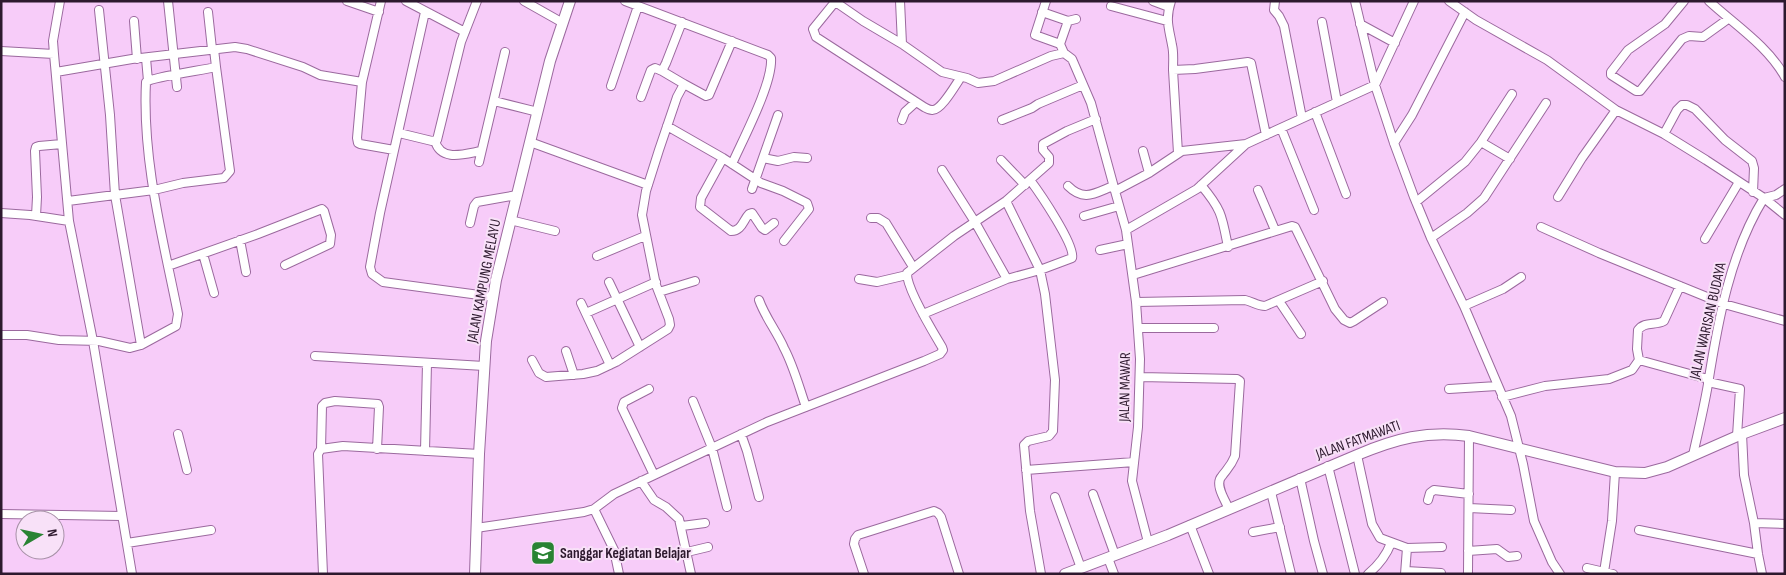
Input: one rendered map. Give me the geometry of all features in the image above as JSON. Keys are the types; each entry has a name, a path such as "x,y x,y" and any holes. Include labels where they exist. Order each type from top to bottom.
{"street":[{"path":"60,1 53,41 69,221 93,341 132,574"},
{"path":"168,1 177,86"},
{"path":"347,1 379,12"},
{"path":"381,1 362,82 357,141 360,144 394,150"},
{"path":"406,1 465,32"},
{"path":"435,141 437,140 465,32 477,1"},
{"path":"524,1 563,22"},
{"name":"JALAN KAMPUNG MELAYU","path":"475,574 479,454 486,341 510,220 550,61 570,1"},
{"path":"625,1 768,55 771,58 770,74 764,92 732,164"},
{"path":"961,77 942,104 934,110 924,107 816,38 813,29 835,1 942,72 961,77 978,83 988,83 1051,56 1064,53"},
{"path":"900,1 902,44"},
{"path":"1046,1 1035,35 1060,44 1068,21"},
{"path":"1153,1 1170,4 1167,22 1172,45 1178,153"},
{"path":"1275,1 1274,10 1280,16 1284,26 1302,118"},
{"path":"1355,1 1375,85 1394,143 1431,238 1464,306 1510,416 1520,448 1534,521 1552,562 1560,574"},
{"path":"1126,230 1185,197 1246,144 1375,85 1414,1"},
{"path":"1449,1 1476,20 1547,60 1616,110 1664,134 1764,198 1785,215"},
{"path":"1684,1 1665,24 1628,50 1611,72 1611,76 1636,91 1640,91 1682,39 1689,36 1702,37 1728,19"},
{"path":"1709,1 1768,53 1785,77"},
{"path":"610,86 638,6"},
{"path":"1111,6 1167,22"},
{"path":"99,10 110,115 115,195 141,344"},
{"path":"68,201 154,190 183,183 224,178 230,171 208,12"},
{"path":"425,12 370,267 372,274 383,282 494,297"},
{"path":"1042,12 1068,21 1076,19"},
{"path":"1394,143 1416,107 1465,12"},
{"path":"1,335 26,335 93,341 130,348 166,332 176,326 178,322 154,190 148,138 146,82 148,81 134,21"},
{"path":"662,71 682,22"},
{"path":"1322,22 1337,102"},
{"path":"1360,24 1395,43"},
{"path":"641,97 651,70 655,68 706,96 709,95 732,41"},
{"name":"JALAN MAWAR","path":"1060,44 1064,53 1072,59 1096,120 1126,230 1136,302 1140,377 1138,426 1132,481 1148,542"},
{"path":"56,72 142,58 235,47 303,67 320,76 362,82"},
{"path":"1,51 54,54"},
{"path":"479,162 506,52"},
{"path":"1173,70 1251,63 1266,135"},
{"path":"148,81 150,79 176,76 216,67"},
{"path":"532,360 542,375 590,373 610,365 668,329 670,325 656,282 642,215 648,185 677,98 684,84"},
{"path":"1002,120 1083,85"},
{"path":"1416,202 1466,162 1512,94"},
{"path":"494,101 538,112"},
{"path":"902,120 905,112 916,102"},
{"path":"1431,238 1467,213 1484,198 1546,103"},
{"path":"1664,134 1677,110 1682,105 1695,108 1725,140 1752,161 1754,168 1753,192"},
{"path":"1558,197 1582,158 1616,110"},
{"path":"1315,112 1346,194"},
{"path":"752,189 778,115"},
{"path":"859,279 877,282 907,275 913,267 1006,201 1049,163 1050,160 1043,150 1043,144 1067,131 1096,120"},
{"path":"668,126 755,179 809,205 784,241"},
{"path":"1281,128 1314,210"},
{"path":"399,133 435,141"},
{"path":"435,141 438,150 446,155 453,156 481,152"},
{"path":"530,142 648,185"},
{"path":"1481,142 1510,160"},
{"path":"36,216 38,197 35,151 39,146 62,144"},
{"path":"1068,186 1074,192 1087,196 1114,188 1149,173 1178,153 1186,150 1246,144"},
{"path":"1143,151 1149,173"},
{"path":"763,158 778,161 794,157 807,158"},
{"path":"723,158 701,198 700,207 732,232 740,228 749,214 752,214 765,230 774,223"},
{"path":"923,314 1007,279 1070,259 1073,254 1046,202 1028,182 1001,160"},
{"path":"942,170 975,222 1007,279"},
{"path":"1705,239 1739,182"},
{"path":"1201,185 1214,200 1222,215 1228,247"},
{"path":"1764,198 1776,195 1785,188"},
{"path":"1258,190 1275,230"},
{"path":"470,223 474,206 477,202 517,195"},
{"name":"JALAN WARISAN BUDAYA","path":"1692,455 1724,304 1742,241 1755,212 1764,198"},
{"path":"1006,201 1040,270 1046,294 1056,380 1053,431 1049,436 1028,440 1024,443 1030,511 1041,574"},
{"path":"1084,216 1119,206"},
{"path":"168,266 322,209 331,235 330,244 285,265"},
{"path":"1,213 69,221"},
{"path":"871,218 878,218 886,223 913,267"},
{"path":"510,220 556,231"},
{"path":"1132,275 1228,247 1288,226 1295,227 1335,309 1347,322 1354,321 1383,302"},
{"path":"1541,227 1724,304 1785,321"},
{"path":"597,256 646,236"},
{"path":"240,240 246,272"},
{"path":"1100,250 1128,244"},
{"path":"202,254 214,293"},
{"path":"476,528 594,509 614,494 741,434 940,354 943,350 942,347 923,314 907,275"},
{"path":"1464,306 1503,288 1521,277"},
{"path":"659,292 695,281"},
{"path":"1136,302 1245,300 1260,306 1279,301 1323,281"},
{"path":"610,282 640,347"},
{"path":"586,313 656,282"},
{"path":"1502,398 1513,393 1545,386 1609,379 1632,370 1639,360 1638,330 1645,324 1661,323 1664,321 1680,286"},
{"path":"759,300 792,364 806,407"},
{"path":"1279,301 1301,334"},
{"path":"581,303 610,365"},
{"path":"1138,328 1214,328"},
{"path":"566,351 574,375"},
{"path":"315,356 484,366"},
{"path":"1639,360 1740,389 1739,435 1762,574"},
{"path":"425,451 426,363"},
{"path":"1140,377 1237,379 1240,381 1235,456 1232,464 1220,477 1219,481 1229,509"},
{"path":"1449,389 1497,386"},
{"path":"649,389 624,402 622,408 654,475"},
{"path":"693,401 712,448 727,507"},
{"path":"323,574 318,454 321,449 322,406 324,402 378,404 377,449"},
{"name":"JALAN FATMAWATI","path":"1065,574 1229,509 1357,454 1386,443 1411,437 1433,434 1469,436 1615,472 1645,473 1667,467 1739,435 1785,418"},
{"path":"178,434 187,470"},
{"path":"741,434 748,451 759,497"},
{"path":"1468,574 1469,436"},
{"path":"321,449 343,446 479,454"},
{"path":"1357,454 1374,529 1380,538 1407,548 1442,547"},
{"path":"1026,470 1134,462"},
{"path":"1328,466 1355,574"},
{"path":"1604,572 1612,521 1615,472"},
{"path":"1300,478 1323,574"},
{"path":"641,482 654,500 672,511 679,519 691,574"},
{"path":"1428,500 1430,493 1434,490 1469,494"},
{"path":"1270,492 1291,574"},
{"path":"1093,494 1114,574"},
{"path":"1055,497 1082,568"},
{"path":"1469,508 1511,510"},
{"path":"594,509 614,550 619,574"},
{"path":"864,574 854,544 858,536 934,511 941,517 959,574"},
{"path":"1,514 122,516"},
{"path":"682,526 705,523"},
{"path":"1754,523 1785,524"},
{"path":"1190,525 1209,574"},
{"path":"1253,532 1280,527"},
{"path":"127,543 211,530"},
{"path":"1639,530 1758,554"},
{"path":"1368,574 1386,555 1391,543"},
{"path":"687,552 708,547"},
{"path":"1407,548 1405,572 1441,574"},
{"path":"1468,551 1497,549 1508,557 1517,556"},
{"path":"1587,568 1613,574"}],"place":[{"name":"Sanggar Kegiatan Belajar","path":"543,553"}]}
